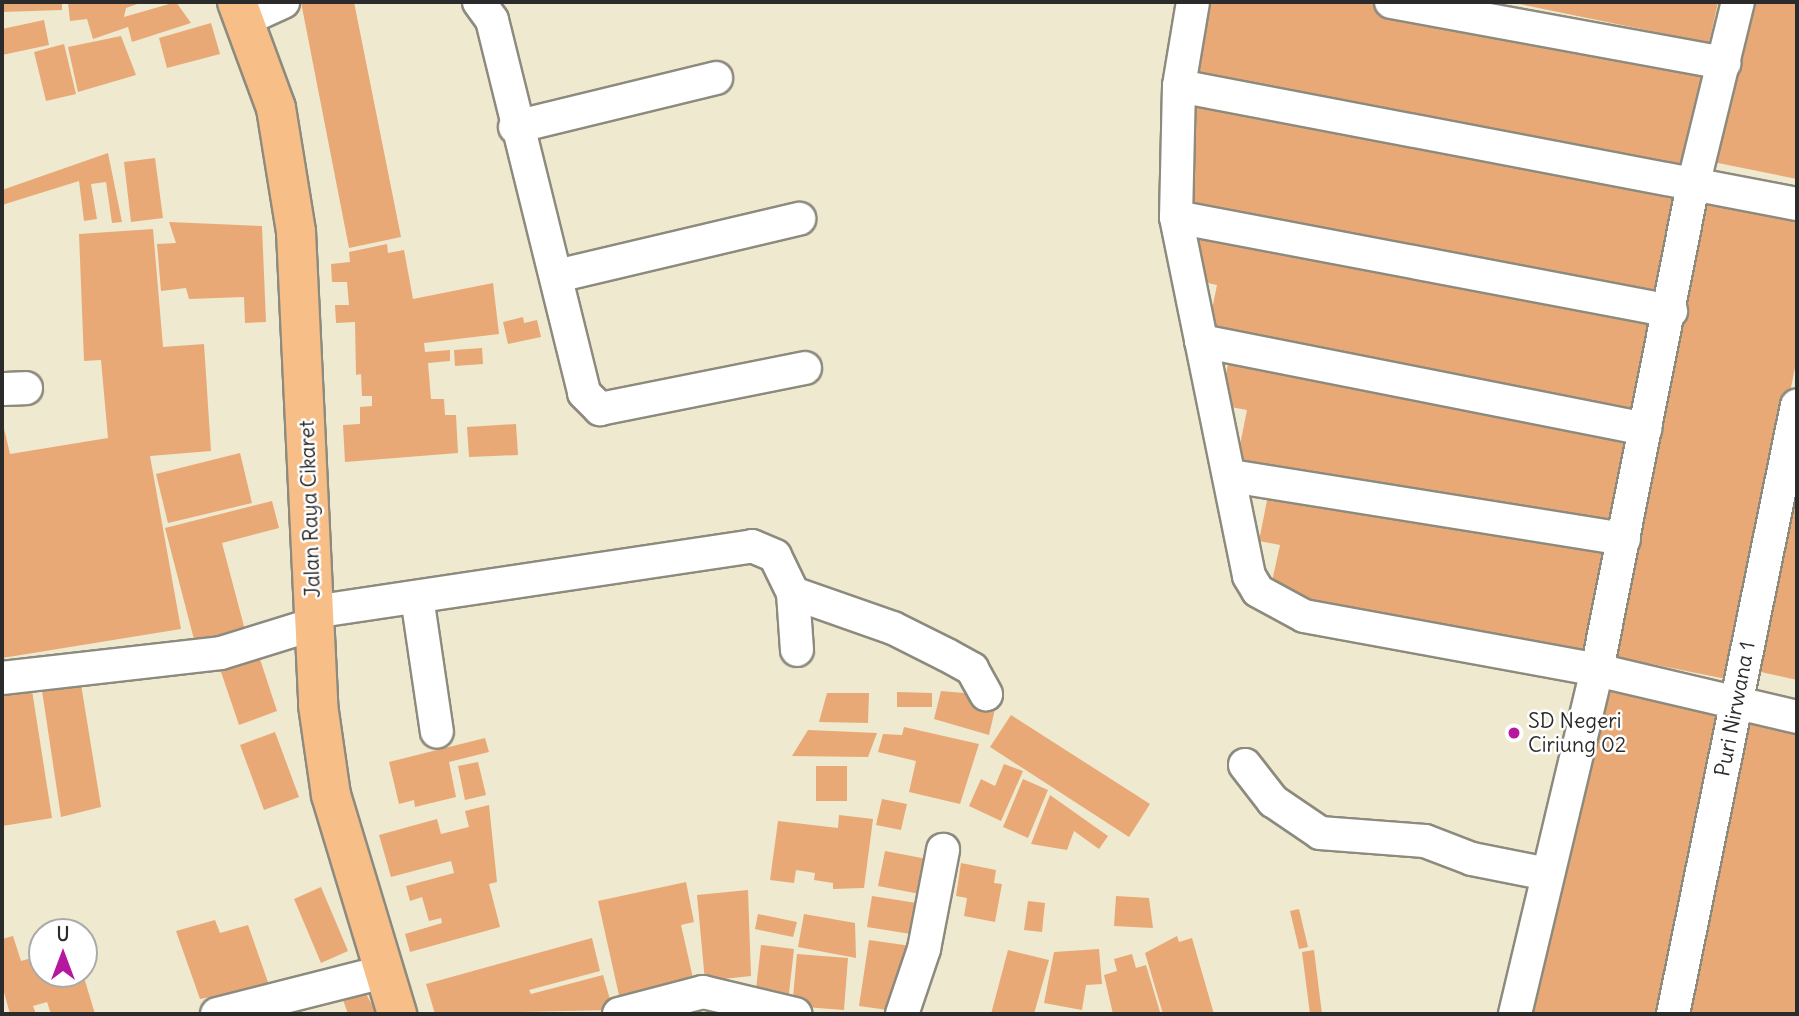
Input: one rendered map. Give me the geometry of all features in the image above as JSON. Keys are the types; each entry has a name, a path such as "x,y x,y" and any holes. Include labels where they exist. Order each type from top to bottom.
{"main road":[{"name":"Jalan Raya Cikaret","path":"242,10 276,108 296,232 314,618 331,795 397,1014"}],"street":[{"path":"242,10 283,2"},
{"path":"480,2 492,20 515,127 557,276 584,393 600,409 806,368"},
{"path":"1193,2 1179,86 1176,217 1250,576 1270,603 1304,615 1597,670 1797,718"},
{"path":"1391,2 1724,63"},
{"path":"1515,1014 1597,670 1671,311 1693,186 1738,2"},
{"path":"515,127 716,78"},
{"path":"1179,86 1797,204"},
{"path":"1176,217 1671,311"},
{"path":"557,276 799,219"},
{"path":"1201,341 1645,429"},
{"name":"Puri Nirwana 1","path":"1673,1014 1797,405"},
{"path":"1231,476 1624,539"},
{"path":"2,678 195,657 314,618 417,597 731,546 775,556 793,593 797,650"},
{"path":"793,593 893,628 947,655 972,669 986,694"},
{"path":"417,597 437,732"},
{"path":"1245,765 1273,801 1320,833 1425,841 1472,859 1548,874"},
{"path":"902,1014 924,949 943,850"},
{"path":"217,1014 383,972"},
{"path":"619,1014 703,992 795,1014"}],"building":[{"path":"2,2 62,2 62,10 2,12"},
{"path":"68,2 143,2 126,8 124,17 176,2 191,23 132,42 128,27 93,39 87,19 70,21"},
{"path":"301,2 354,2 401,237 349,248"},
{"path":"1199,2 1362,2 1705,71 1683,177 1184,76"},
{"path":"1510,2 1718,2 1709,43"},
{"path":"1746,2 1797,2 1797,179 1713,162"},
{"path":"44,20 49,45 2,55 2,29"},
{"path":"211,23 220,54 167,68 159,38"},
{"path":"121,36 136,75 78,92 68,47"},
{"path":"64,44 76,94 46,101 34,52"},
{"path":"1195,98 1685,197 1663,302 1179,203"},
{"path":"108,153 122,222 112,223 106,182 91,184 97,219 84,221 79,181 2,205 2,190"},
{"path":"155,158 163,218 131,222 124,162"},
{"path":"1707,194 1797,212 1797,358 1731,680 1612,656"},
{"path":"169,222 262,226 266,322 245,323 244,297 189,299 186,288 161,291 157,244 176,243"},
{"path":"1200,223 1659,317 1638,422 1207,334 1217,285 1189,279"},
{"path":"153,229 163,347 204,344 211,451 150,456 181,629 2,658 2,420 10,454 108,438 101,360 84,361 79,234"},
{"path":"387,244 388,253 404,250 413,299 493,283 499,334 424,343 425,352 450,350 450,361 428,363 431,399 444,399 445,415 456,415 458,453 345,462 343,425 360,424 360,407 372,406 372,396 362,396 361,374 356,375 355,322 336,323 335,305 349,305 347,282 332,282 331,264 350,262 349,252"},
{"path":"523,317 524,323 537,320 541,337 508,344 503,322"},
{"path":"482,348 483,364 455,366 454,350"},
{"path":"1231,349 1629,430 1607,535 1237,460 1247,410 1220,405"},
{"path":"516,424 518,455 469,457 467,427"},
{"path":"240,453 252,503 168,523 156,474"},
{"path":"1797,457 1797,680 1752,670"},
{"path":"1270,485 1604,553 1582,658 1269,595 1280,545 1259,541"},
{"path":"272,501 279,528 222,543 246,634 196,647 165,528"},
{"path":"258,653 277,711 239,725 219,666"},
{"path":"1603,675 1721,707 1716,732 1657,1014 1533,1014"},
{"path":"80,678 101,807 61,817 41,684"},
{"path":"31,684 52,818 2,826 2,688"},
{"path":"941,691 998,696 989,735 934,719"},
{"path":"897,692 932,693 932,707 897,707"},
{"path":"827,693 869,693 868,723 819,722"},
{"path":"1747,710 1797,722 1797,1014 1685,1014"},
{"path":"1011,715 1150,804 1129,837 990,747"},
{"path":"904,727 979,744 960,804 909,792 916,761 878,752 883,734 902,735"},
{"path":"808,730 877,733 868,757 792,756"},
{"path":"275,732 299,797 264,810 240,745"},
{"path":"485,738 489,752 449,762 456,797 415,807 414,800 399,804 389,762"},
{"path":"478,762 486,795 465,800 458,766"},
{"path":"1004,764 1023,771 1001,821 969,806 981,779 995,786"},
{"path":"816,766 847,766 847,801 816,801"},
{"path":"1023,779 1048,790 1028,838 1003,827"},
{"path":"1050,795 1108,836 1099,849 1074,831 1067,850 1031,844"},
{"path":"882,799 907,804 901,830 876,825"},
{"path":"489,805 497,882 489,884 500,927 410,952 405,934 442,923 441,918 429,921 422,897 410,901 406,886 454,873 451,861 391,877 379,835 437,819 441,834 469,827 465,811"},
{"path":"839,815 873,819 864,888 833,889 833,883 814,880 815,873 796,870 794,883 770,880 778,821 838,828"},
{"path":"885,851 927,859 925,895 878,886"},
{"path":"961,863 996,870 994,883 1002,884 995,922 964,916 967,898 956,896"},
{"path":"686,882 694,922 681,925 693,978 656,986 659,1002 622,1009 598,901"},
{"path":"321,887 348,951 321,963 294,899"},
{"path":"748,890 751,976 705,981 697,895"},
{"path":"872,896 923,904 911,934 867,927"},
{"path":"1116,896 1149,898 1153,928 1114,926"},
{"path":"1028,901 1045,903 1042,932 1024,930"},
{"path":"1299,909 1308,947 1299,949 1290,911"},
{"path":"758,914 797,922 793,937 755,929"},
{"path":"804,914 855,923 856,958 798,947"},
{"path":"215,920 220,933 248,925 269,985 200,999 176,931"},
{"path":"13,936 21,961 28,959 28,988 87,988 95,1014 51,1014 47,1002 33,1006 36,1014 10,1014 2,985 2,939"},
{"path":"1177,936 1179,942 1192,938 1214,1014 1163,1014 1145,953"},
{"path":"592,938 600,971 529,990 531,994 603,975 613,1010 435,1014 426,984"},
{"path":"869,940 911,946 902,1012 859,1006"},
{"path":"761,945 794,949 788,1002 755,998"},
{"path":"1099,949 1102,984 1086,985 1082,1010 1044,1003 1054,952"},
{"path":"1008,950 1049,960 1034,1014 991,1014"},
{"path":"1314,950 1322,1014 1310,1014 1302,952"},
{"path":"797,954 848,958 844,1010 805,1007 806,998 793,997"},
{"path":"1132,954 1136,968 1146,965 1160,1012 1113,1014 1104,975 1117,971 1114,959"},
{"path":"365,992 377,1014 348,1014 343,1000"}],"place":[{"name":"SD Negeri Ciriung 02","path":"1514,733"}]}
